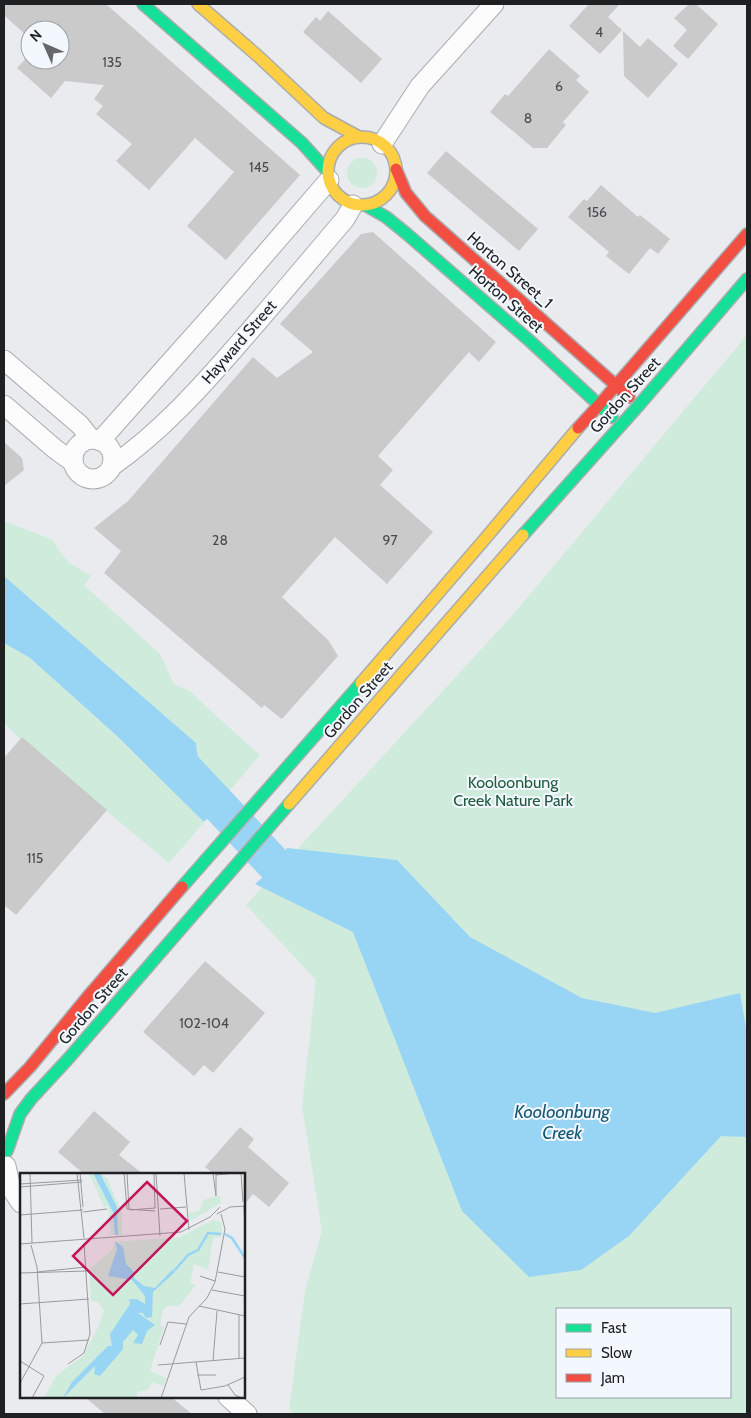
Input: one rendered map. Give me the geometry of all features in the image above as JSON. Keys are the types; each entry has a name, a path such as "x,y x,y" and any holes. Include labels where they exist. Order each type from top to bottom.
{"main road":[{"path":"143,4 302,143 328,176 334,191 343,200 359,205 381,200 390,191 395,181 395,163 390,152 382,144 371,139 359,137 324,118 259,57 198,4"},
{"path":"328,176 330,162 335,151 344,143 359,137"},
{"name":"Horton Street_1","path":"396,169 406,193 425,216 615,386"},
{"name":"Horton Street","path":"359,205 386,217 407,234 531,342 620,425"},
{"name":"Gordon Street","path":"4,1094 30,1067 217,846 403,635 556,453 747,234"},
{"name":"Gordon Street","path":"5,1163 20,1114 31,1099 68,1059 747,279"},
{"path":"615,386 639,405"},
{"path":"4,1139 5,1163"}],"street":[{"path":"382,144 425,80 494,4"},
{"path":"4,360 96,440 109,447 112,453 112,466 104,476 91,480 84,478 74,469 72,462 75,450 79,444 96,440 222,304 328,176"},
{"name":"Hayward Street","path":"112,466 165,423 216,370 359,205"},
{"path":"4,405 72,462"},
{"path":"5,1163 11,1188 20,1202"},
{"path":"4,1204 20,1210"}],"green space":[{"path":"362,158 368,159 376,167 376,179 368,187 362,188 356,187 348,179 347,173 348,167 356,159"},
{"name":"Kooloonbung Creek Nature Park","path":"747,335 747,1414 295,1414 289,1409 305,1291 322,1231 302,1106 316,980 246,905 511,617"},
{"path":"4,521 53,540 59,551 70,563 91,576 84,585 160,654 174,684 190,691 260,755 227,794 204,773 196,743 4,576"},
{"path":"4,643 30,658 116,735 204,822 169,863 19,738 4,723"}],"water":[{"path":"4,576 196,743 204,773 227,794 204,822 116,735 30,658 4,643"},
{"name":"Kooloonbung Creek","path":"287,848 397,860 470,937 582,998 655,1013 740,993 747,1034 747,1137 721,1136 629,1236 581,1270 529,1277 462,1211 353,932 255,884 276,866"}],"building":[{"path":"4,4 106,4 300,175 226,260 187,226 234,172 195,138 149,190 116,161 132,144 96,114 103,106 94,99 104,85 65,81 51,98 17,68 20,65 20,70 70,70 70,20 20,20 20,30 4,15"},
{"path":"589,4 620,4 608,17 622,30 600,54 569,26"},
{"path":"689,4 696,4 718,24 688,59 673,46 687,30 674,18"},
{"path":"328,11 382,59 361,83 303,32 316,17 320,21"},
{"path":"623,31 640,47 648,38 678,64 648,98 624,76"},
{"path":"549,49 580,76 576,80 589,92 563,122 566,125 547,148 533,148 490,112 505,94 508,96"},
{"path":"446,151 538,229 519,251 427,173"},
{"path":"601,185 638,217 640,215 670,239 658,254 650,248 629,274 606,256 609,252 568,217 584,199 587,201"},
{"path":"373,232 496,342 479,362 469,352 378,456 393,470 380,485 433,532 387,584 335,537 282,597 328,640 338,656 282,719 264,705 262,708 104,573 121,551 94,528 128,501 253,357 277,378 313,352 280,324 361,234"},
{"path":"4,442 22,458 24,470 4,486"},
{"path":"22,737 107,810 16,915 4,905 4,758"},
{"path":"205,961 265,1013 213,1073 204,1065 194,1076 143,1032"},
{"path":"94,1111 130,1142 119,1155 142,1173 83,1173 58,1152"},
{"path":"240,1127 254,1139 248,1147 289,1183 269,1207 253,1194 245,1204 245,1173 213,1173 205,1167"},
{"path":"86,1398 172,1398 192,1414 105,1414"}],"waterway":[{"path":"185,769 276,866"}],"traffic: fast":[{"path":"143,4 302,143 328,172"},
{"path":"365,205 386,217 407,234 531,342 612,417"},
{"path":"523,535 639,405 747,279"},
{"path":"182,887 361,683"},
{"path":"7,1151 20,1114 31,1099 68,1059 289,804"}],"traffic: slow":[{"path":"198,4 259,57 324,118 359,137"},
{"path":"362,137 375,140 386,147 393,158 396,171 393,184 386,195 375,202 362,205 349,202 338,195 331,184 328,171 331,158 338,147 349,140 362,137"},
{"path":"361,683 578,428"},
{"path":"289,804 523,535"}],"traffic: jam":[{"path":"396,169 406,193 425,216 629,397"},
{"path":"578,428 747,234"},
{"path":"4,1094 30,1067 182,887"}]}
